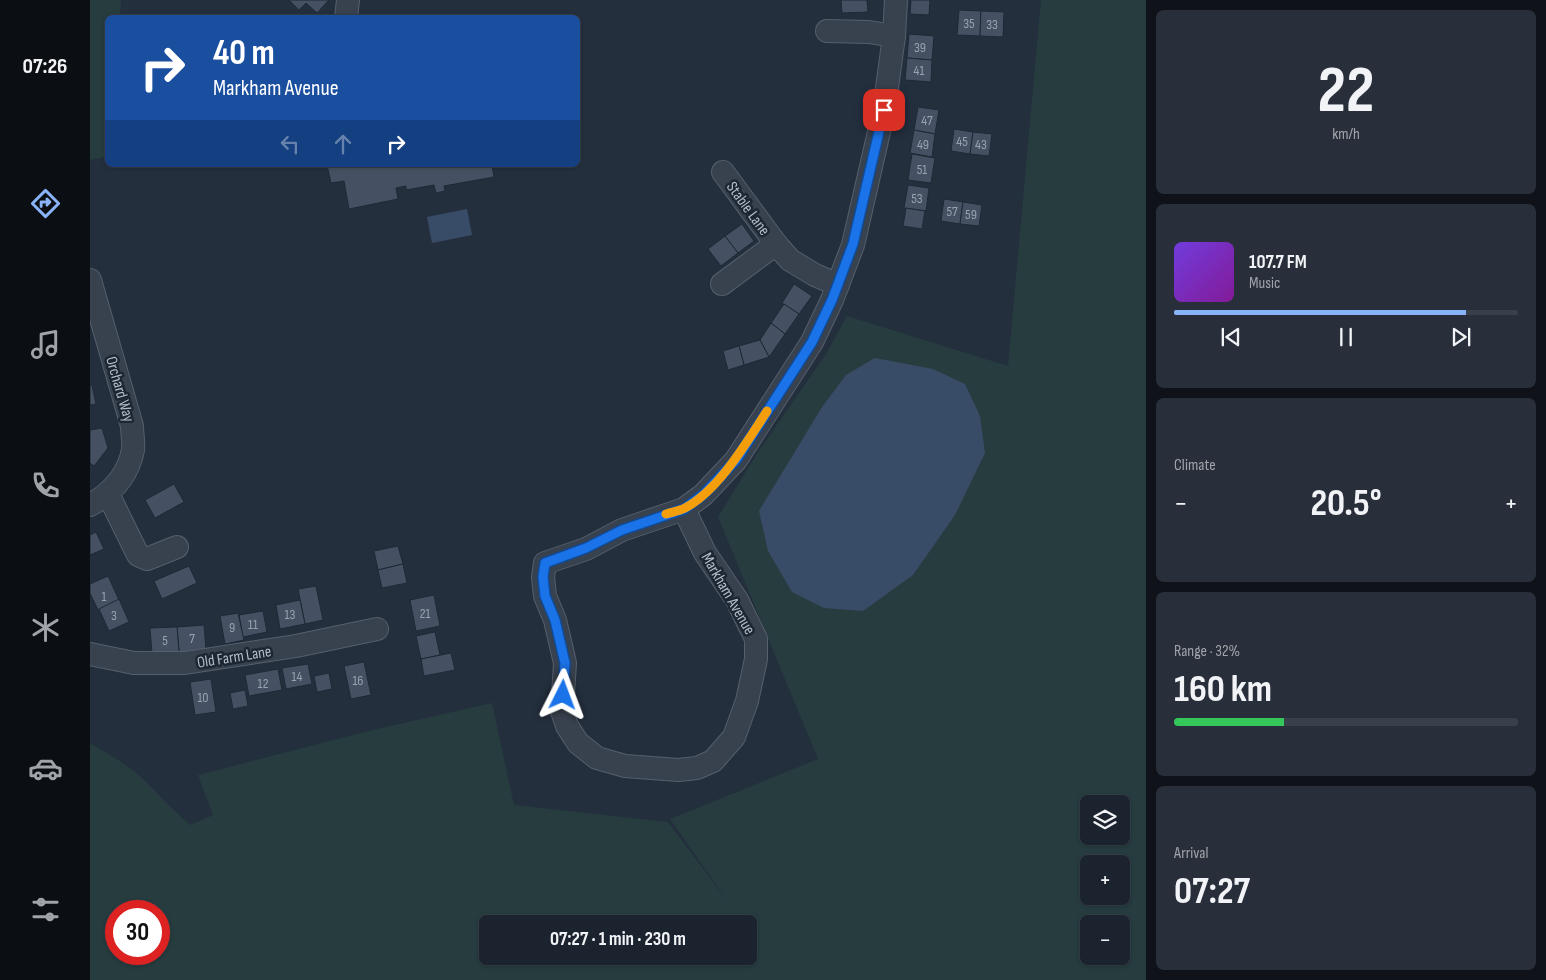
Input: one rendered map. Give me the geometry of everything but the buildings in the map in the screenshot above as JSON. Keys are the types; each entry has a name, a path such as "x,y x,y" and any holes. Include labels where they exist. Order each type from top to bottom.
{"street":[{"path":"346,15 348,0"},
{"name":"Markham Avenue","path":"684,509 705,553 737,600 756,639 756,659 747,701 734,737 713,761 697,768 678,770 625,766 597,758 578,742 567,726 562,711 565,663 555,620 545,596 543,577 545,563 586,548 622,530 684,509 704,494 736,460 812,342 838,285 853,244 884,110 894,36 896,0"},
{"path":"827,31 869,32 894,36"},
{"name":"Stable Lane","path":"723,172 790,260 814,275 838,285"},
{"name":"Stable Lane","path":"722,284 776,244"},
{"name":"Orchard Way","path":"90,280 132,426 133,449 121,479 99,500 138,555 147,559 177,547"},
{"name":"Old Farm Lane","path":"90,654 134,663 185,663 296,646 377,629"}],"green space":[{"path":"90,0 121,0 120,15 105,15 105,152 104,157 90,160"},
{"path":"1041,0 1146,0 1146,980 90,980 90,743 136,773 190,825 213,815 198,775 373,730 492,703 514,805 668,822 729,903 670,819 818,759 718,517 758,452 826,354 847,316 1008,366"}],"water":[{"path":"467,209 472,235 432,243 427,217"},
{"path":"875,358 933,369 965,384 980,416 985,453 955,515 913,575 863,611 824,608 792,592 768,551 759,511 822,407 846,375"}],"slow traffic":[{"path":"666,514 684,509 704,494 736,460 767,411"}],"route":[{"path":"563,695 565,663 555,620 545,596 543,577 545,563 586,548 622,530 684,509 704,494 736,460 812,342 832,300 853,244 884,110"}]}
